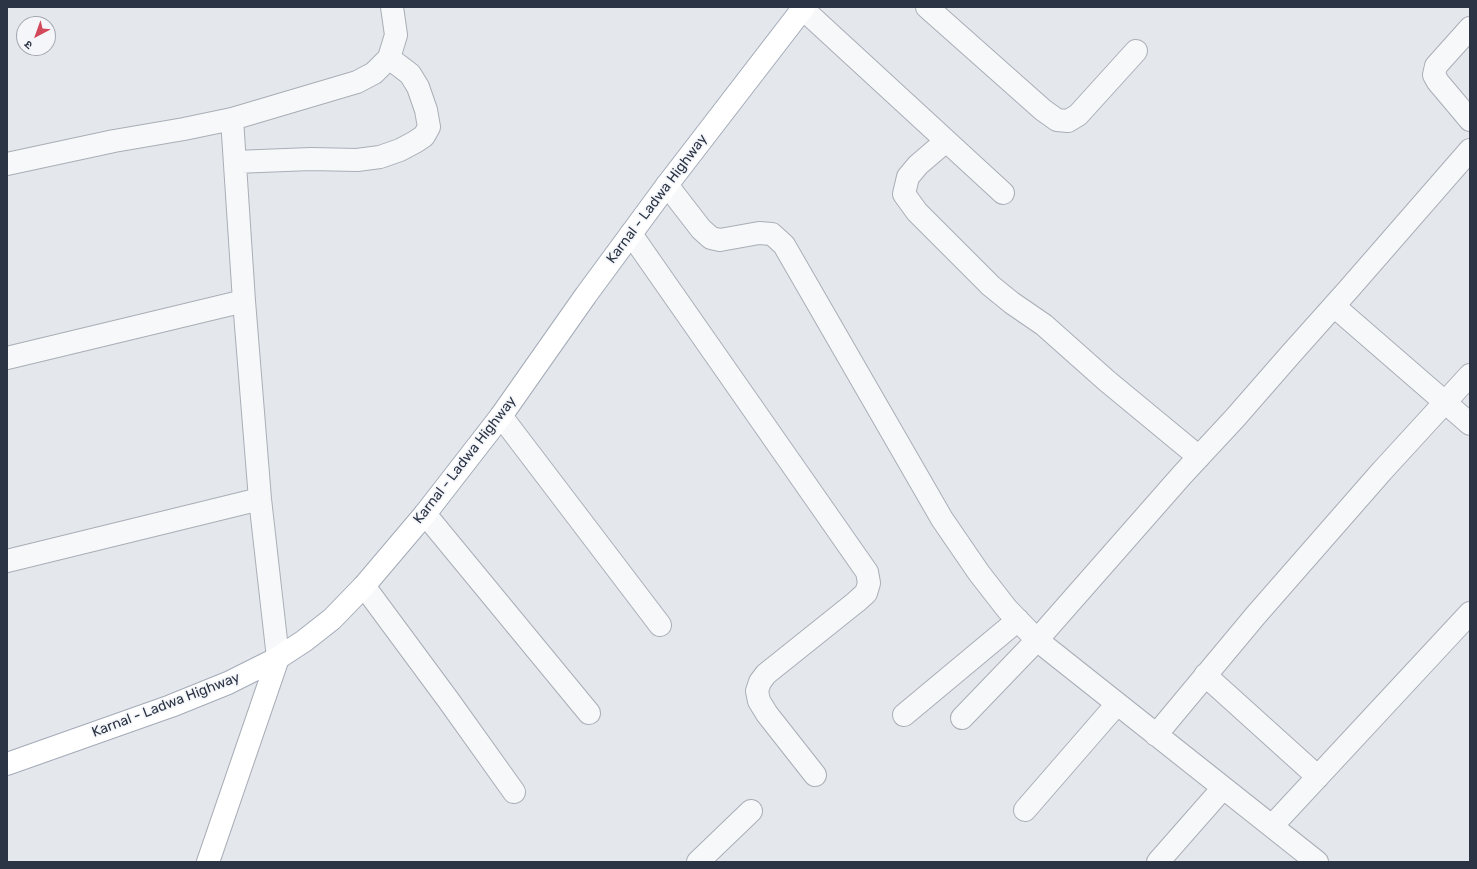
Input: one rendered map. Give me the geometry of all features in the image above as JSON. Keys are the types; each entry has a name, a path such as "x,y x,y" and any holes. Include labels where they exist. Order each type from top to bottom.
{"main road":[{"name":"Karnal - Ladwa Highway","path":"7,764 171,706 228,683 278,658 304,641 332,619 364,586 425,514 501,416 667,185 803,8"},
{"path":"208,862 278,658"}],"street":[{"path":"7,164 114,141 232,119 357,82 374,74 389,58 396,35 392,7"},
{"path":"927,7 1043,110 1058,120 1068,121 1078,115 1136,52"},
{"path":"803,8 1003,193"},
{"path":"1470,28 1436,66 1434,75 1438,82 1470,120"},
{"path":"235,162 311,159 358,160 380,157 400,150 424,136 429,127 426,110 418,87 410,74 389,58"},
{"path":"232,119 244,301 260,499 278,658"},
{"path":"946,141 918,165 908,177 904,194 917,212 991,286 1012,303 1044,324 1107,381 1199,457"},
{"path":"962,718 1037,640 1334,306 1470,150"},
{"path":"667,185 701,229 711,238 720,240 759,233 772,234 784,245 942,519 979,573 1018,620 1037,640 1317,862"},
{"path":"631,234 867,572 869,583 866,593 766,674 760,682 757,691 758,701 815,775"},
{"path":"7,358 244,301"},
{"path":"1334,306 1470,424"},
{"path":"1156,734 1256,615 1382,471 1470,375"},
{"path":"501,416 660,625"},
{"path":"7,561 260,499"},
{"path":"425,514 589,712"},
{"path":"364,586 449,700 514,792"},
{"path":"1272,826 1470,613"},
{"path":"904,715 1018,620"},
{"path":"1205,675 1318,777"},
{"path":"1025,810 1117,704"},
{"path":"1158,862 1223,788"},
{"path":"698,862 751,812"}]}
